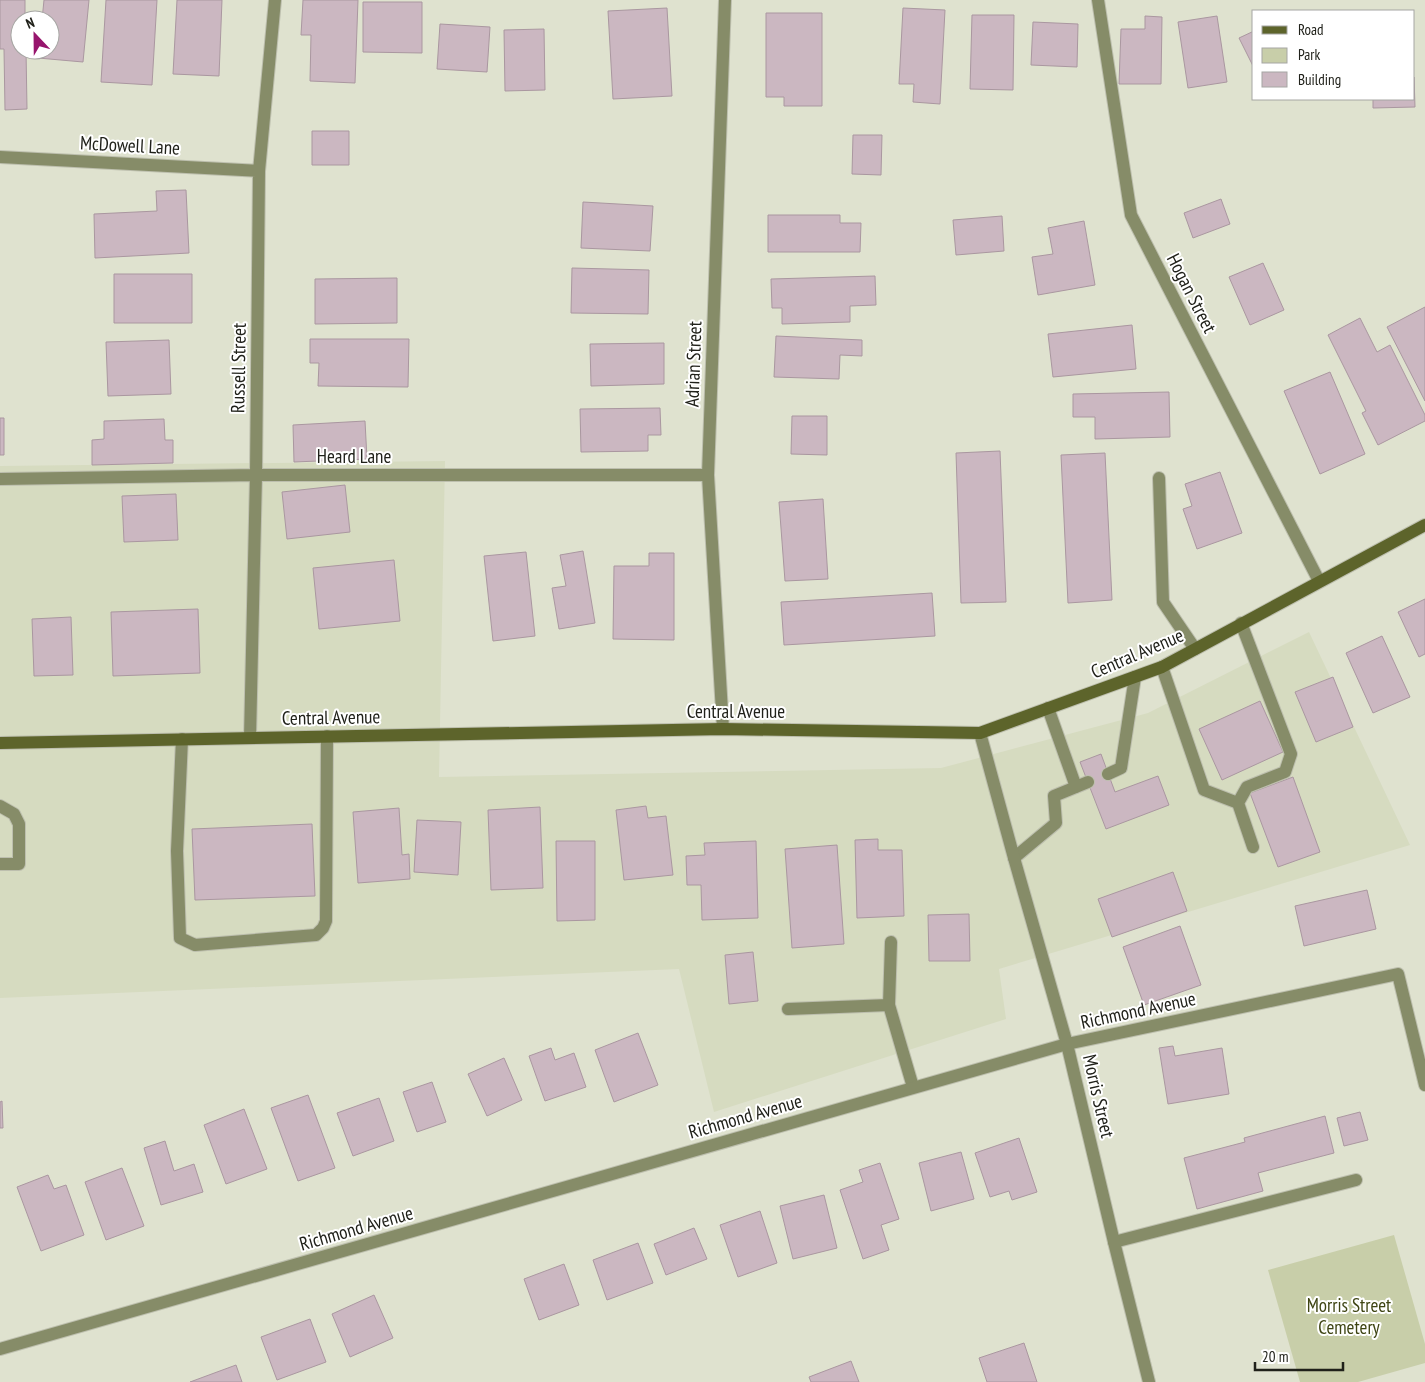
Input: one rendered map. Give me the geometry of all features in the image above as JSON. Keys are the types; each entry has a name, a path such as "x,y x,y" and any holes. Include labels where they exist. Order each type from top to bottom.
{"main road":[{"name":"Central Avenue","path":"0,743 723,729 980,733 1162,667 1425,525"}],"street":[{"name":"Russell Street","path":"250,738 256,475 259,172 275,0"},
{"name":"Adrian Street","path":"723,729 708,475 725,0"},
{"name":"Hogan Street","path":"1098,0 1131,215 1319,581"},
{"name":"McDowell Lane","path":"0,157 259,172"},
{"name":"Heard Lane","path":"0,478 256,475 708,475"},
{"path":"1159,478 1163,602 1195,649"},
{"path":"1241,624 1291,754 1285,772 1247,787 1238,803 1253,847"},
{"path":"1162,667 1204,790 1238,803"},
{"path":"1108,774 1121,768 1135,677"},
{"path":"1014,858 1056,823 1054,796 1082,785 1048,708"},
{"name":"Morris Street","path":"980,733 1067,1044 1149,1382"},
{"path":"182,739 177,852 180,938 195,946 316,935 323,928 326,920 327,736"},
{"path":"0,806 14,814 19,824 19,864 0,864"},
{"path":"890,942 889,1005 913,1088"},
{"name":"Richmond Avenue","path":"0,1349 1067,1044 1398,974 1425,1085"},
{"path":"788,1009 889,1005"},
{"path":"1114,1242 1356,1180"}],"shaded area":[{"path":"445,461 439,777 941,768 1148,713 1309,632 1410,845 999,969 1006,1019 714,1112 679,969 0,998 0,466"}],"green space":[{"name":"Morris Street Cemetery","path":"1394,1235 1425,1344 1425,1363 1358,1382 1300,1382 1268,1270"}],"building":[{"path":"0,0 25,0 25,10 10,10 10,60 26,60 27,109 5,110 4,49 0,49"},
{"path":"44,0 89,0 83,62 60,60 60,10 43,10"},
{"path":"106,0 157,0 152,85 101,82"},
{"path":"177,0 222,0 219,76 173,74"},
{"path":"303,0 358,0 355,83 310,81 311,35 301,35"},
{"path":"363,2 422,2 422,53 363,52"},
{"path":"667,8 672,96 613,99 608,11"},
{"path":"903,8 945,10 940,104 913,102 914,84 899,84"},
{"path":"766,13 822,13 822,106 784,106 784,97 766,97"},
{"path":"972,15 1014,15 1013,90 970,89"},
{"path":"1145,16 1162,17 1161,84 1119,84 1121,29 1145,29"},
{"path":"1217,16 1227,82 1188,88 1178,22"},
{"path":"1033,22 1078,24 1077,67 1031,65"},
{"path":"440,24 490,27 487,72 437,69"},
{"path":"544,29 545,90 505,91 504,30"},
{"path":"1252,32 1252,64 1239,38"},
{"path":"1373,100 1415,100 1415,107 1373,108"},
{"path":"312,131 349,131 349,165 312,165"},
{"path":"853,135 882,135 881,175 852,174"},
{"path":"186,190 189,253 95,258 94,214 157,211 156,191"},
{"path":"1221,199 1230,224 1193,238 1184,213"},
{"path":"583,202 653,206 650,251 581,248"},
{"path":"768,215 840,215 840,223 861,223 860,252 768,252"},
{"path":"1002,216 1004,251 956,255 953,220"},
{"path":"1084,221 1095,285 1038,295 1032,257 1053,254 1048,228"},
{"path":"1263,263 1284,310 1250,325 1229,277"},
{"path":"572,268 649,270 648,314 571,313"},
{"path":"114,274 192,274 192,323 114,323"},
{"path":"875,276 876,305 850,306 850,322 782,324 782,308 772,308 771,279"},
{"path":"397,278 397,323 315,324 315,279"},
{"path":"1425,307 1425,401 1387,327"},
{"path":"1360,318 1377,352 1390,345 1425,415 1425,421 1378,445 1362,413 1366,411 1328,335"},
{"path":"1132,325 1136,369 1053,377 1048,334"},
{"path":"776,336 862,340 862,356 840,355 839,379 774,377"},
{"path":"310,339 409,339 408,387 318,386 319,363 310,363"},
{"path":"169,340 171,394 108,396 106,342"},
{"path":"664,343 664,384 591,386 590,344"},
{"path":"1330,372 1365,454 1320,474 1284,391"},
{"path":"1169,392 1170,437 1095,439 1095,417 1073,417 1073,394"},
{"path":"660,408 661,435 648,435 648,451 581,452 580,409"},
{"path":"792,416 827,416 827,455 791,454"},
{"path":"0,418 4,418 4,455 0,455"},
{"path":"164,419 165,440 173,440 173,463 92,465 92,440 104,439 104,421"},
{"path":"365,421 367,459 294,462 293,425"},
{"path":"1000,451 1006,602 961,603 956,453"},
{"path":"1105,453 1112,600 1068,603 1061,455"},
{"path":"1220,472 1242,533 1197,549 1183,509 1192,506 1185,484"},
{"path":"345,485 350,532 287,539 282,492"},
{"path":"176,494 178,540 124,542 122,496"},
{"path":"823,499 828,579 785,581 779,502"},
{"path":"583,551 595,623 559,629 552,588 566,586 560,555"},
{"path":"526,552 535,636 493,641 484,556"},
{"path":"649,553 674,553 674,640 613,639 614,566 649,566"},
{"path":"394,560 400,621 319,629 313,568"},
{"path":"932,593 935,636 784,645 781,602"},
{"path":"1425,599 1425,654 1419,657 1398,612"},
{"path":"198,609 200,673 113,676 111,612"},
{"path":"71,617 73,675 34,676 32,619"},
{"path":"1382,636 1410,697 1373,713 1346,653"},
{"path":"1333,677 1353,727 1316,742 1295,692"},
{"path":"1260,701 1283,752 1222,780 1199,729"},
{"path":"1101,754 1115,792 1158,776 1169,805 1106,829 1080,762"},
{"path":"1293,777 1320,852 1278,867 1250,793"},
{"path":"646,806 648,818 666,816 673,875 624,880 616,810"},
{"path":"540,807 543,888 491,890 488,810"},
{"path":"399,808 402,855 409,854 410,879 358,883 353,812"},
{"path":"417,820 461,822 458,875 414,872"},
{"path":"312,824 315,896 195,900 192,829"},
{"path":"878,839 878,850 902,850 904,916 857,918 855,840"},
{"path":"556,841 595,841 595,920 557,921"},
{"path":"756,841 758,918 702,920 701,885 687,885 686,856 705,855 704,843"},
{"path":"837,845 844,944 792,948 785,849"},
{"path":"1173,872 1187,911 1112,937 1098,899"},
{"path":"1367,890 1376,929 1304,946 1295,906"},
{"path":"969,914 970,961 929,961 928,915"},
{"path":"1180,926 1201,985 1144,1005 1123,947"},
{"path":"753,952 758,1001 729,1004 725,955"},
{"path":"638,1033 658,1085 614,1102 595,1050"},
{"path":"1173,1046 1175,1056 1222,1048 1229,1094 1168,1104 1159,1048"},
{"path":"551,1048 555,1060 574,1053 586,1087 545,1101 529,1056"},
{"path":"504,1058 522,1100 487,1116 468,1074"},
{"path":"432,1082 446,1122 417,1132 403,1092"},
{"path":"308,1095 335,1168 298,1181 271,1108"},
{"path":"379,1098 394,1141 353,1156 337,1113"},
{"path":"2,1101 3,1128 0,1128 0,1102"},
{"path":"244,1109 267,1169 226,1184 204,1125"},
{"path":"1360,1112 1368,1140 1344,1146 1337,1118"},
{"path":"1325,1116 1334,1153 1258,1173 1263,1191 1197,1209 1184,1158 1245,1142 1244,1138"},
{"path":"1019,1138 1037,1192 1012,1200 1009,1191 990,1197 975,1153"},
{"path":"165,1141 174,1171 194,1164 203,1192 161,1205 144,1148"},
{"path":"961,1152 974,1199 931,1211 919,1163"},
{"path":"880,1163 899,1219 881,1225 889,1250 863,1259 840,1190 863,1182 859,1170"},
{"path":"122,1168 144,1226 106,1240 85,1182"},
{"path":"48,1175 54,1189 66,1185 84,1235 41,1251 17,1187"},
{"path":"824,1195 837,1248 793,1259 780,1206"},
{"path":"760,1211 777,1263 738,1277 720,1225"},
{"path":"694,1228 707,1259 666,1275 654,1244"},
{"path":"638,1243 653,1283 607,1300 593,1260"},
{"path":"564,1264 579,1305 539,1320 524,1279"},
{"path":"374,1295 393,1338 350,1357 332,1314"},
{"path":"310,1319 326,1362 277,1380 261,1337"},
{"path":"1024,1343 1037,1382 987,1382 979,1358"},
{"path":"851,1361 859,1382 811,1382 809,1377"},
{"path":"236,1365 242,1382 190,1382"}]}
